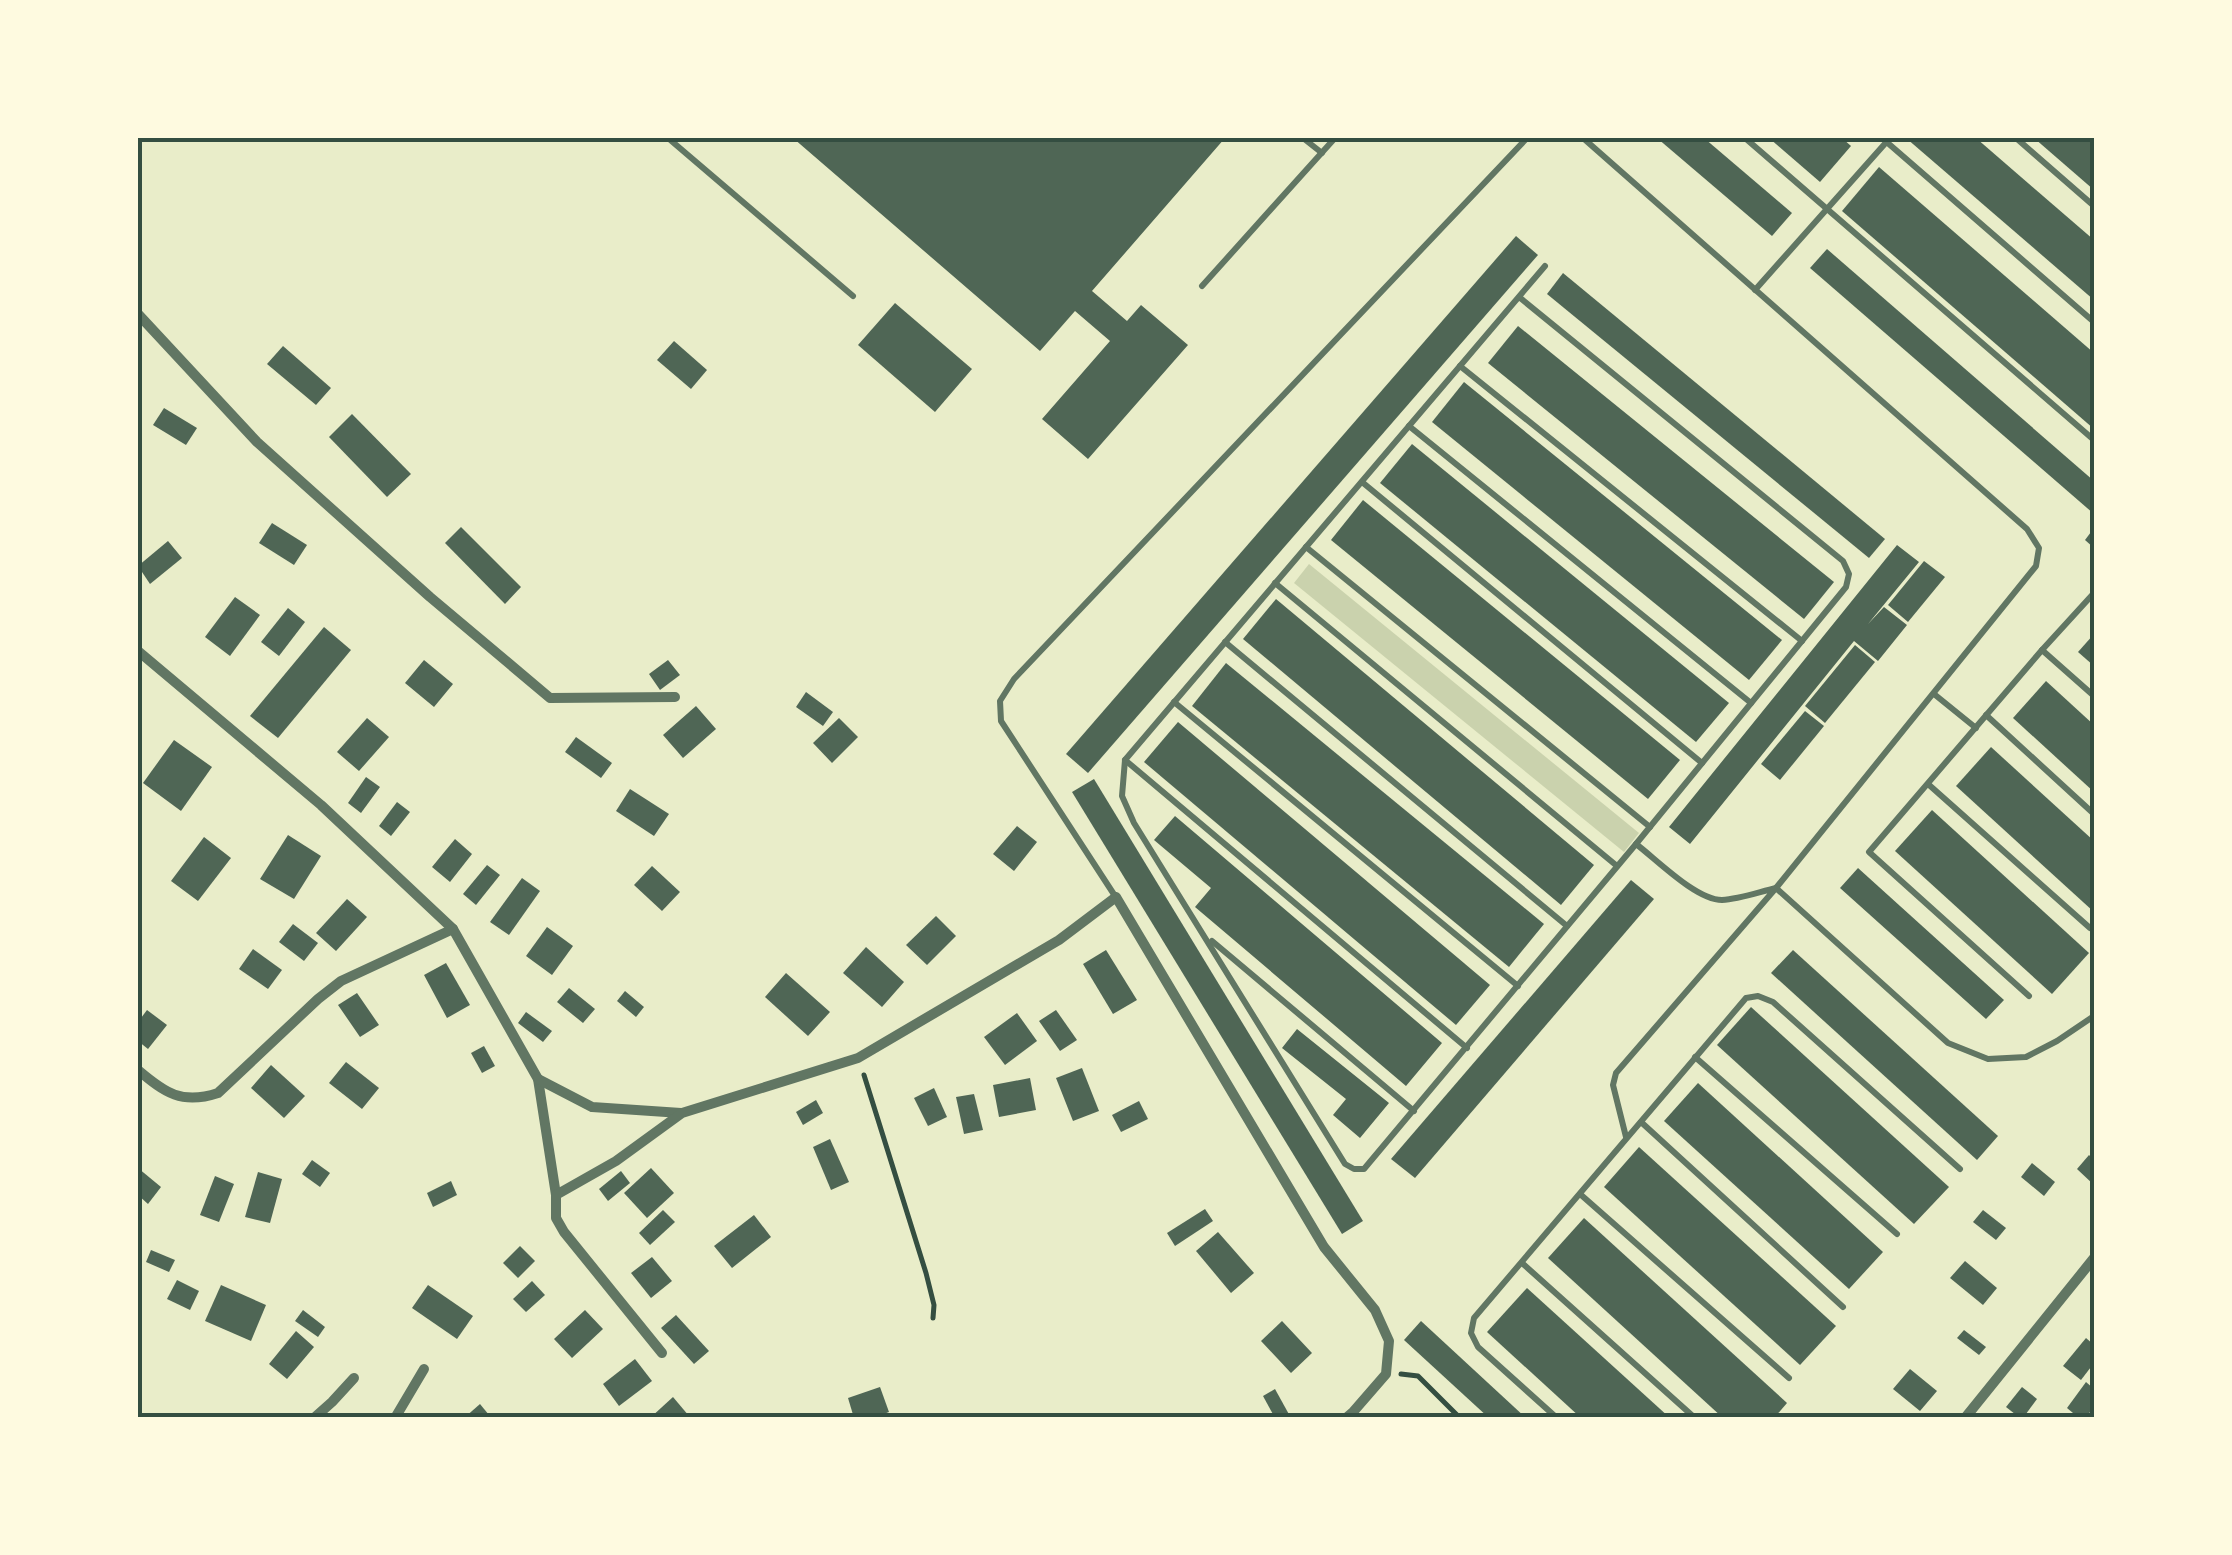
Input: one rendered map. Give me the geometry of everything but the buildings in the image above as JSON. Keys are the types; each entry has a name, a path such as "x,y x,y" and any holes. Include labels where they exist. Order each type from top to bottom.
{"street":[{"path":"138,314 257,442 550,698 676,697"},
{"path":"138,650 321,805 452,929 538,1079 556,1218 662,1353"},
{"path":"556,1195 616,1161 682,1113 858,1058 1059,940 1116,897 1324,1247 1375,1310 1388,1341 1386,1374 1346,1418"},
{"path":"138,1070 167,1092 184,1098 203,1098 218,1092 342,980 452,929"},
{"path":"538,1079 592,1108 682,1113"},
{"path":"1965,1418 2094,1258"},
{"path":"395,1418 424,1369"},
{"path":"314,1418 354,1378"}],"lane":[{"path":"668,138 854,296"},
{"path":"1303,138 1322,153"},
{"path":"1202,286 1335,138"},
{"path":"1116,897 1001,722 1000,701 1014,679 1527,138"},
{"path":"1582,138 2027,529 2039,548 2036,566 1934,694 1776,888 1616,1073 1613,1086 1626,1138"},
{"path":"1746,138 2094,440"},
{"path":"2016,138 2094,206"},
{"path":"1755,290 1887,139 2094,322"},
{"path":"1519,297 1843,561 1849,574 1846,587 1518,986 1364,1170 1354,1169 1345,1164 1134,822 1122,796 1124,760 1545,266"},
{"path":"1460,366 1802,641"},
{"path":"1410,426 1752,703"},
{"path":"1362,482 1702,763"},
{"path":"1306,547 1650,826"},
{"path":"1275,583 1617,866"},
{"path":"2029,996 1869,852 2094,594"},
{"path":"1225,642 1567,926"},
{"path":"2042,650 2094,696"},
{"path":"1934,694 1976,728"},
{"path":"1174,702 1518,986"},
{"path":"1986,715 2094,814"},
{"path":"1124,760 1466,1048"},
{"path":"1928,784 2090,928"},
{"path":"1636,844 1710,898 1722,900 1776,888"},
{"path":"1776,888 1948,1042 1988,1059 2026,1057 2094,1016"},
{"path":"1207,938 1414,1111"},
{"path":"1557,1418 1478,1347 1471,1333 1474,1318 1746,998 1758,996 1773,1002 1960,1169"},
{"path":"1695,1057 1897,1234"},
{"path":"1640,1122 1842,1306"},
{"path":"1580,1194 1790,1378"},
{"path":"1522,1262 1695,1418"}],"path":[{"path":"858,1058 926,1273 934,1318"},
{"path":"1386,1374 1418,1376 1460,1418"}],"green space":[{"path":"1309,564 1639,833 1624,852 1294,583"}]}
